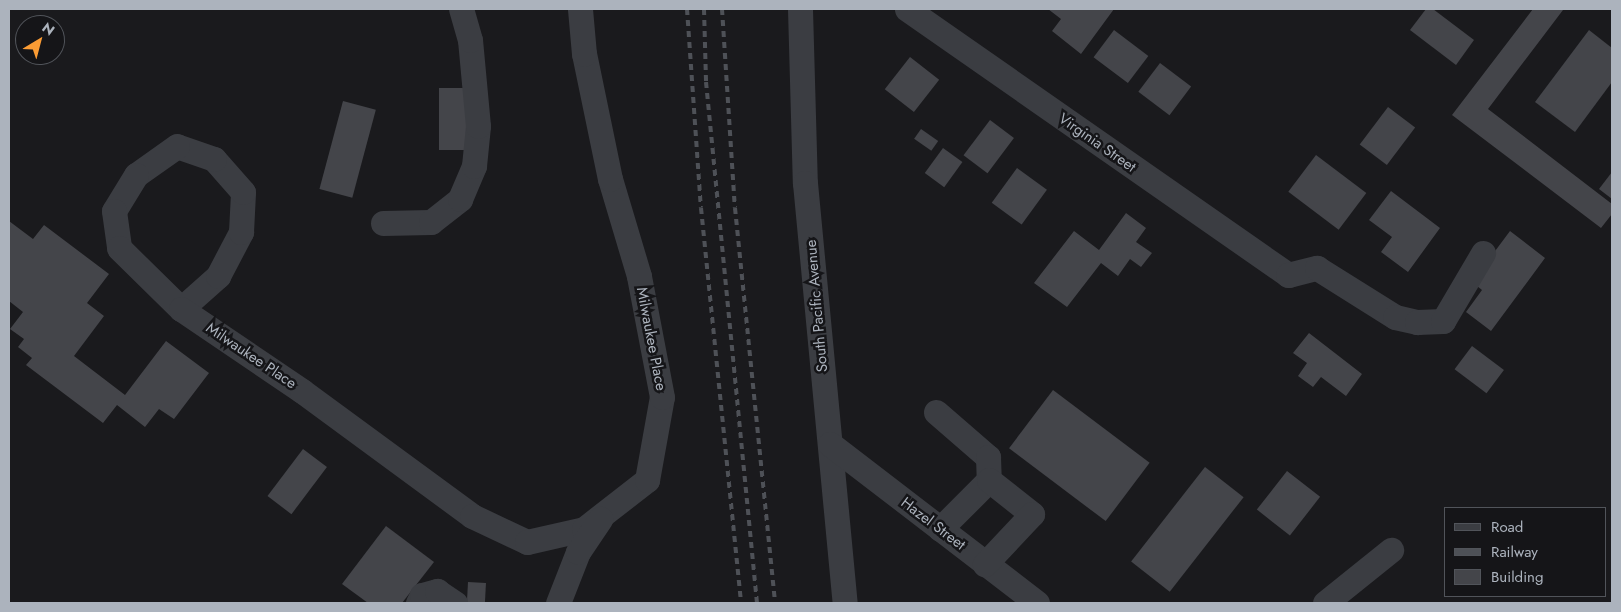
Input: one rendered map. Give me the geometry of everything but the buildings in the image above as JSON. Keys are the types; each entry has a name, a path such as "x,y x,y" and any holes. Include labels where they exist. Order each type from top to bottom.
{"street":[{"path":"383,223 431,222 460,199 474,166 478,126 470,40 461,9"},
{"name":"Milwaukee Place","path":"181,308 302,391 472,516 527,542 584,529 646,480 662,397 639,276 610,179 584,54 580,9"},
{"name":"South Pacific Avenue","path":"800,9 805,183 845,603"},
{"name":"Virginia Street","path":"907,9 1288,275 1317,268 1395,317 1417,322 1443,321 1484,253"},
{"path":"177,146 214,159 243,192 241,232 218,276 181,308 119,248 114,211 136,174 177,146"},
{"path":"936,412 988,457 990,480 1032,514 985,564"},
{"name":"Hazel Street","path":"830,444 1037,603"},
{"path":"940,529 990,480"},
{"path":"558,603 578,552 604,513"},
{"path":"1325,603 1391,550"},
{"path":"418,603 422,595 437,591 455,603"}],"railway":[{"path":"687,9 701,208 741,603"},
{"path":"704,9 706,82 757,603"},
{"path":"722,9 735,208 775,603"}]}
